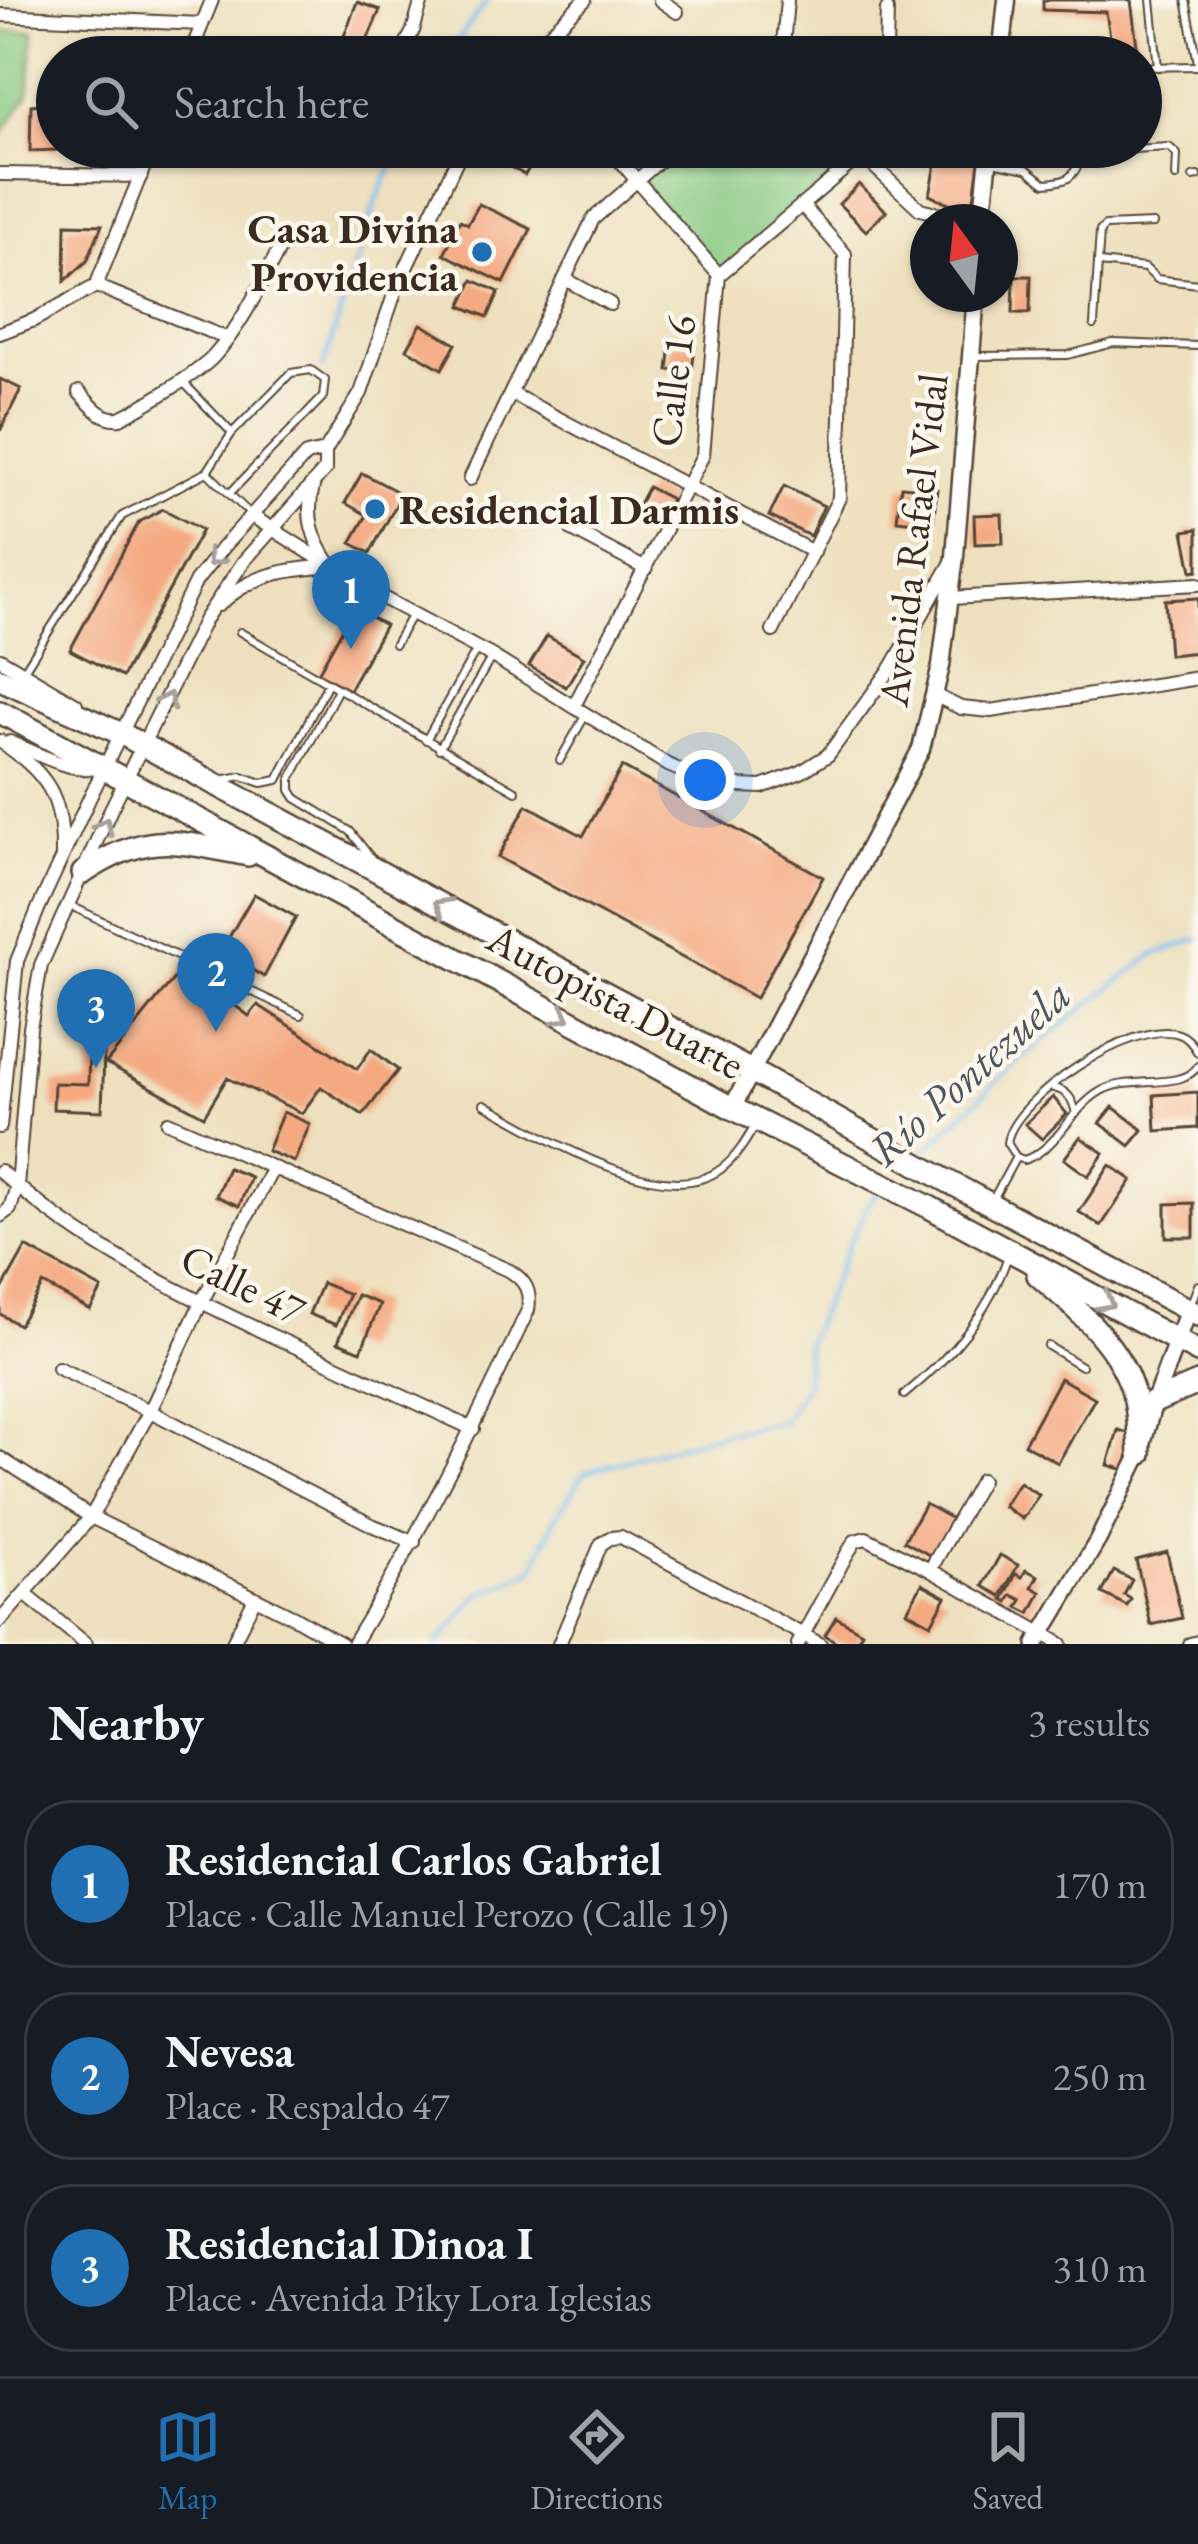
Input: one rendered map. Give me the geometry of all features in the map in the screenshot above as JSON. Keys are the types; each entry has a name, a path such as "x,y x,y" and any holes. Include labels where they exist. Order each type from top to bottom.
{"highway":[{"name":"Autopista Duarte","path":"0,679 122,734 1193,1312"},
{"name":"Autopista Duarte","path":"0,712 732,1108 929,1207 1188,1347"},
{"path":"83,873 126,848 152,841 271,860"},
{"path":"1010,1252 1074,1307 1110,1350 1134,1396 1139,1454"},
{"path":"1154,1402 1198,1383"}],"main road":[{"path":"1003,36 1007,0"},
{"path":"980,204 987,168"},
{"name":"Avenida Rafael Vidal","path":"732,1108 921,749 941,666 950,598 975,312"}],"street":[{"path":"197,36 212,0"},
{"path":"410,36 422,0"},
{"path":"549,36 585,0"},
{"path":"660,0 676,12"},
{"path":"784,36 787,0"},
{"path":"886,36 887,10"},
{"path":"0,15 202,24"},
{"path":"0,333 96,286 144,168"},
{"path":"0,1216 10,1209 17,1186 41,965 205,619 244,561 325,470 326,452 361,393 397,289 453,168"},
{"name":"Calle 16","path":"580,710 703,455 718,275 626,168"},
{"path":"470,479 593,219 650,168"},
{"path":"718,275 840,168"},
{"path":"875,168 915,204"},
{"path":"0,174 141,176"},
{"path":"772,631 839,498 845,254 802,206"},
{"path":"79,392 98,412 113,419 130,413 214,356 283,242"},
{"path":"565,279 610,304"},
{"path":"96,286 226,338"},
{"path":"512,394 813,552"},
{"path":"0,1127 17,961 62,858 196,581 306,455 326,452"},
{"path":"314,482 309,517 331,566"},
{"path":"252,516 668,765 714,785 762,787 801,772 828,754 892,667 955,556"},
{"path":"572,530 646,569"},
{"path":"205,619 238,587 259,578 331,566"},
{"path":"950,598 1198,584"},
{"path":"0,659 122,734"},
{"path":"934,695 961,709 992,712 1198,678"},
{"path":"0,739 64,766 106,768"},
{"path":"0,739 44,778 62,823 62,858"},
{"path":"39,907 65,911"},
{"path":"168,1122 510,1271 528,1287 527,1310 473,1429 414,1543 353,1644"},
{"path":"0,1621 91,1517 150,1412 273,1168"},
{"name":"Calle 47","path":"0,1171 64,1225 122,1260 201,1303 473,1429"},
{"path":"1039,1639 1097,1540 1139,1454 1154,1402 1188,1347 1193,1312"},
{"path":"58,1368 414,1543"},
{"path":"0,1458 91,1517 341,1644"},
{"path":"930,1570 981,1480"},
{"path":"559,1644 601,1544 621,1537 800,1639 820,1644"},
{"path":"800,1639 855,1541 866,1538 930,1570 1039,1639 1061,1644"},
{"path":"25,1594 86,1644"},
{"path":"232,1644 254,1600"}],"lane":[{"path":"1151,0 1155,36"},
{"path":"1162,68 1198,65 1186,0"},
{"path":"1162,148 1174,149 1177,154 1176,177"},
{"path":"1024,168 1045,183 1071,178 1080,168"},
{"path":"1094,325 1100,231 1105,226 1153,224"},
{"path":"1097,263 1145,268 1156,279 1198,284"},
{"path":"972,356 1068,355 1113,344 1198,346"},
{"path":"23,672 122,516 207,472 232,434 291,374 311,370 326,380 323,397 229,494"},
{"path":"181,380 232,434"},
{"path":"207,472 252,516"},
{"path":"357,582 369,565"},
{"path":"395,644 412,614"},
{"path":"240,632 515,791"},
{"path":"425,741 477,649"},
{"path":"439,749 492,656"},
{"path":"212,783 242,776 262,783 278,780 328,683"},
{"path":"338,689 291,779 291,790 296,798 350,831 385,875"},
{"path":"560,760 580,710"},
{"path":"65,911 301,1015"},
{"path":"1198,1053 1178,1034 1157,1032 1097,1055 1050,1087 1012,1124 1007,1143 1024,1160 1043,1152 1100,1091 1116,1084 1184,1079 1198,1066"},
{"path":"1050,1087 1066,1092 1076,1114"},
{"path":"484,1104 609,1168 669,1182 701,1180 720,1170 741,1149 758,1121"},
{"path":"990,1204 1016,1156"},
{"path":"904,1395 938,1368 989,1303 1010,1252"},
{"path":"1193,1312 1198,1285"},
{"path":"1048,1346 1081,1366"}],"green space":[{"path":"34,31 28,96 0,136 0,32"},
{"path":"649,168 846,168 719,275 636,179"}],"building":[{"path":"1043,0 1131,0 1136,36 1110,36 1106,12 1043,10"},
{"path":"357,2 380,10 369,36 344,36"},
{"path":"31,105 36,105 36,151 30,151"},
{"path":"935,168 978,168 973,204 951,204 930,195"},
{"path":"859,184 886,211 866,231 839,204"},
{"name":"Casa Divina Providencia","path":"479,204 531,229 504,283 444,254 460,220 468,224"},
{"path":"66,224 102,225 87,261 65,281"},
{"path":"1018,276 1031,276 1030,313 1013,313 1018,312"},
{"path":"473,280 499,292 488,317 461,306"},
{"path":"421,324 456,344 442,369 407,349"},
{"path":"671,343 695,345 692,372 668,370"},
{"path":"0,379 21,389 0,431"},
{"name":"Residencial Darmis","path":"362,473 402,494 370,553 351,543 367,515 345,503"},
{"path":"784,486 824,506 810,536 769,516"},
{"path":"901,486 937,489 933,524 897,520"},
{"path":"648,487 671,499 656,527 633,515"},
{"path":"163,509 202,530 122,677 70,650 139,522"},
{"path":"1002,514 1003,543 975,544 974,515"},
{"path":"1198,529 1198,570 1192,571 1184,531"},
{"path":"1198,598 1198,652 1169,655 1165,600"},
{"path":"354,608 385,625 349,690 318,673"},
{"path":"547,636 584,657 566,687 529,666"},
{"path":"622,767 823,877 756,998 498,857 527,805 583,836"},
{"path":"254,894 296,917 264,977 221,951"},
{"path":"183,967 249,1016 258,1005 357,1069 371,1049 398,1070 363,1115 321,1087 302,1113 227,1078 204,1116 106,1063"},
{"path":"89,1052 104,1053 102,1111 53,1109 54,1083 88,1084"},
{"path":"1198,1092 1198,1128 1156,1131 1154,1095"},
{"path":"1053,1097 1067,1114 1042,1139 1025,1124"},
{"path":"1113,1107 1143,1130 1130,1146 1100,1123"},
{"path":"283,1112 310,1124 294,1162 267,1151"},
{"path":"1080,1137 1104,1153 1088,1176 1064,1159"},
{"path":"1110,1165 1132,1180 1101,1226 1079,1212"},
{"path":"228,1168 251,1177 239,1206 216,1196"},
{"path":"1194,1203 1194,1237 1166,1237 1166,1204"},
{"path":"26,1247 102,1289 90,1310 43,1284 19,1325 0,1314 0,1293"},
{"path":"322,1283 349,1294 336,1325 309,1314"},
{"path":"357,1295 380,1304 361,1351 338,1342"},
{"path":"1060,1378 1095,1398 1058,1463 1024,1444"},
{"path":"1118,1430 1134,1435 1125,1470 1108,1465"},
{"path":"1019,1482 1039,1495 1022,1519 1003,1506"},
{"path":"925,1504 954,1520 933,1557 904,1541"},
{"path":"1167,1552 1182,1618 1151,1625 1136,1560"},
{"path":"1000,1555 1018,1565 1001,1596 983,1586"},
{"path":"1026,1570 1038,1576 1032,1587 1041,1592 1030,1613 1018,1607 1022,1600 1012,1595 1008,1602 1003,1599 1016,1574 1022,1577"},
{"path":"1114,1571 1132,1580 1124,1595 1131,1599 1127,1606 1102,1593"},
{"path":"922,1584 946,1597 931,1624 907,1611"},
{"path":"836,1617 862,1632 855,1644 840,1644 825,1635"}],"waterway":[{"path":"461,36 488,0"},
{"path":"323,367 376,201 391,168"},
{"name":"Río Pontezuela","path":"917,1158 1017,1062 1076,1014 1153,955 1198,939"},
{"name":"Río Pontezuela","path":"438,1644 478,1595 533,1570 553,1522 585,1472 783,1421 806,1384 807,1341 871,1199 881,1190"}],"place":[{"name":"Casa Divina Providencia","path":"482,252"},
{"name":"Residencial Darmis","path":"375,509"},
{"name":"Residencial Carlos Gabriel","path":"351,649"},
{"name":"Nevesa","path":"216,1032"},
{"name":"Residencial Dinoa I","path":"96,1068"}]}
